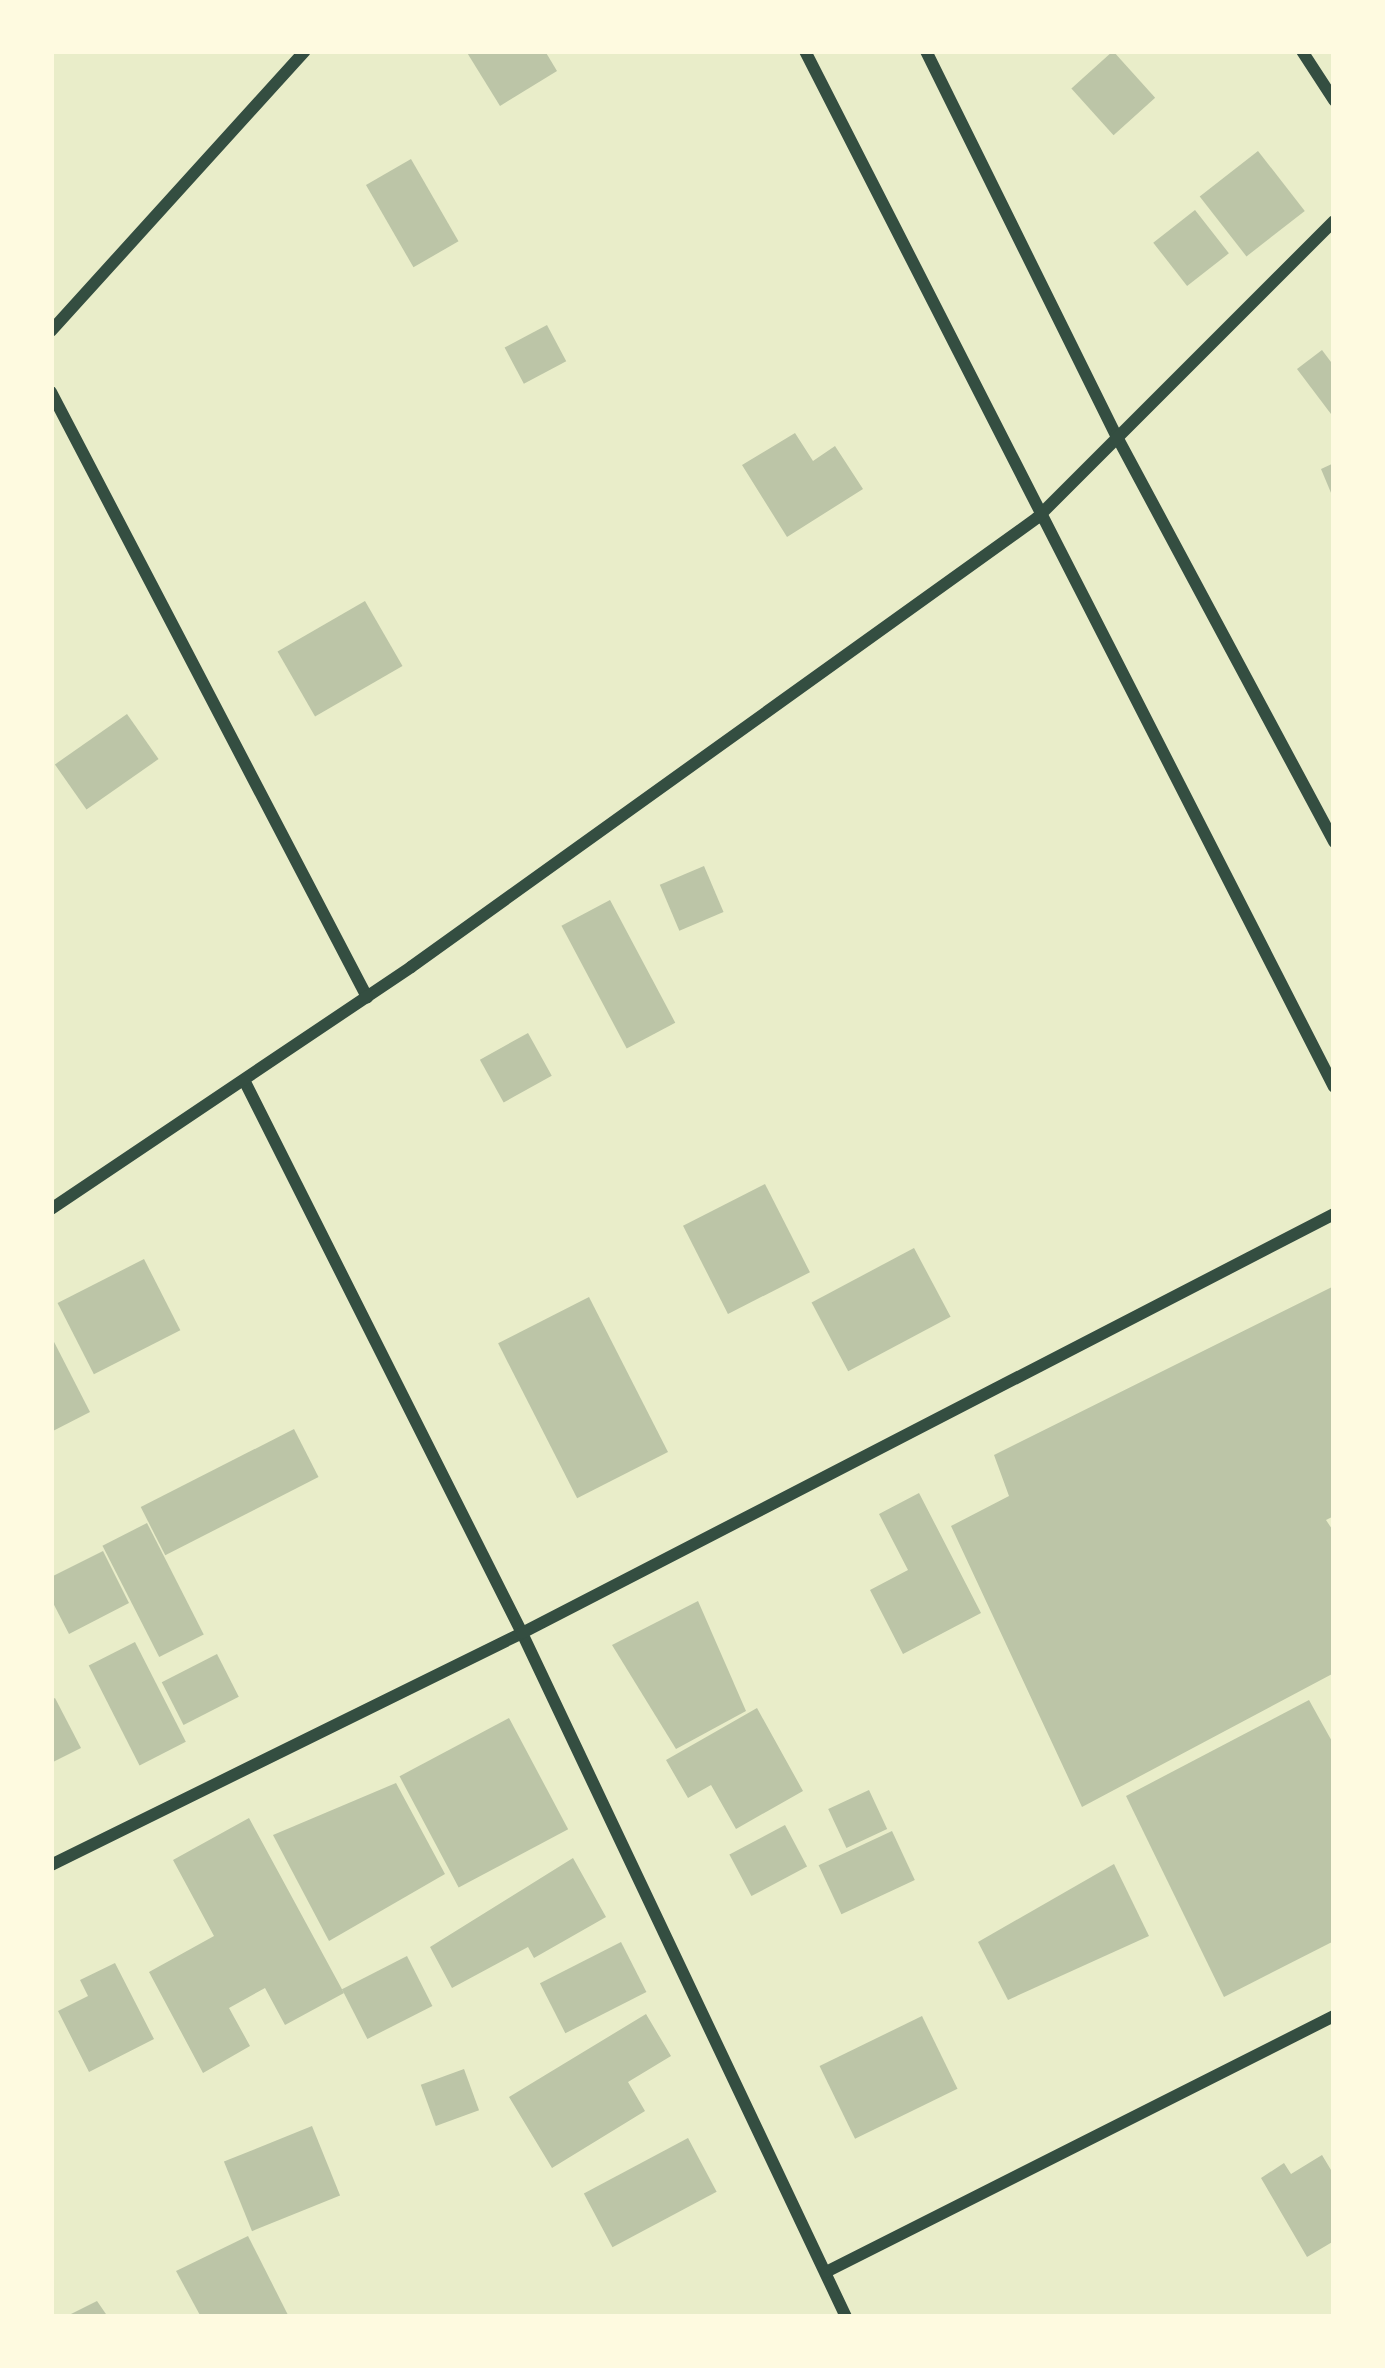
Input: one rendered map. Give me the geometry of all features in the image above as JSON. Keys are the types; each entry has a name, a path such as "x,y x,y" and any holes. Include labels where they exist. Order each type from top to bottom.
{"street":[{"path":"51,331 305,51"},
{"path":"805,51 1037,518 1334,1088"},
{"path":"926,51 1116,435 1334,842"},
{"path":"1302,51 1334,100"},
{"path":"51,1209 367,997 1037,518 1334,221"},
{"path":"51,392 367,997"},
{"path":"244,1080 522,1633 846,2317"},
{"path":"51,1864 522,1633 1334,1214"},
{"path":"826,2272 1334,2016"}],"building":[{"path":"466,51 545,51 557,71 500,106"},
{"path":"1113,51 1155,98 1114,135 1071,88"},
{"path":"1258,151 1305,211 1246,256 1200,197"},
{"path":"411,159 458,241 413,267 366,185"},
{"path":"1195,210 1229,253 1187,286 1153,243"},
{"path":"547,325 566,361 524,384 505,348"},
{"path":"1322,350 1334,366 1334,418 1297,369"},
{"path":"795,433 813,461 835,446 863,489 787,537 742,465"},
{"path":"1334,463 1334,500 1321,469"},
{"path":"365,601 403,666 315,716 278,652"},
{"path":"127,714 159,759 86,810 55,764"},
{"path":"704,866 724,912 679,931 660,885"},
{"path":"610,900 675,1023 627,1049 561,926"},
{"path":"528,1033 552,1076 504,1103 480,1060"},
{"path":"765,1184 810,1272 728,1314 683,1226"},
{"path":"914,1248 951,1317 848,1371 812,1302"},
{"path":"144,1259 180,1330 94,1374 58,1303"},
{"path":"1334,1286 1334,1516 1326,1520 1334,1532 1334,1673 1082,1807 951,1526 1009,1496 994,1455"},
{"path":"589,1297 668,1452 577,1498 498,1343"},
{"path":"51,1336 90,1412 51,1432"},
{"path":"294,1429 319,1477 165,1555 141,1507"},
{"path":"919,1493 981,1613 903,1654 870,1590 908,1570 879,1514"},
{"path":"147,1523 204,1634 159,1657 102,1546"},
{"path":"103,1551 129,1603 69,1634 51,1599 51,1577"},
{"path":"698,1601 746,1711 676,1749 612,1645"},
{"path":"135,1642 186,1742 140,1765 89,1666"},
{"path":"217,1654 239,1697 184,1725 162,1682"},
{"path":"55,1698 81,1748 51,1763 51,1700"},
{"path":"1309,1700 1334,1745 1334,1941 1224,1997 1126,1796"},
{"path":"757,1708 803,1791 736,1829 711,1785 688,1798 666,1760"},
{"path":"509,1718 568,1829 459,1887 400,1776"},
{"path":"396,1783 445,1874 329,1941 273,1835"},
{"path":"869,1790 887,1829 846,1848 828,1809"},
{"path":"249,1818 344,1993 285,2025 265,1988 229,2008 250,2046 203,2073 149,1972 214,1936 173,1860"},
{"path":"785,1825 807,1866 751,1896 729,1855"},
{"path":"892,1831 915,1880 841,1914 819,1865"},
{"path":"573,1858 606,1917 534,1958 528,1947 452,1988 430,1947"},
{"path":"1114,1864 1149,1936 1008,2000 978,1942"},
{"path":"621,1942 646,1992 565,2033 540,1983"},
{"path":"407,1956 432,2006 367,2039 342,1989"},
{"path":"115,1963 154,2039 89,2072 58,2011 88,1996 80,1980"},
{"path":"646,2014 671,2056 628,2082 645,2111 552,2168 509,2097"},
{"path":"922,2016 958,2089 855,2139 820,2066"},
{"path":"464,2069 479,2110 436,2126 421,2085"},
{"path":"312,2126 340,2196 252,2231 224,2162"},
{"path":"688,2138 717,2192 612,2247 584,2193"},
{"path":"1322,2155 1334,2175 1334,2241 1307,2257 1261,2178 1284,2163 1291,2174"},
{"path":"248,2236 289,2317 201,2317 176,2271"},
{"path":"97,2301 108,2317 65,2317"}]}
